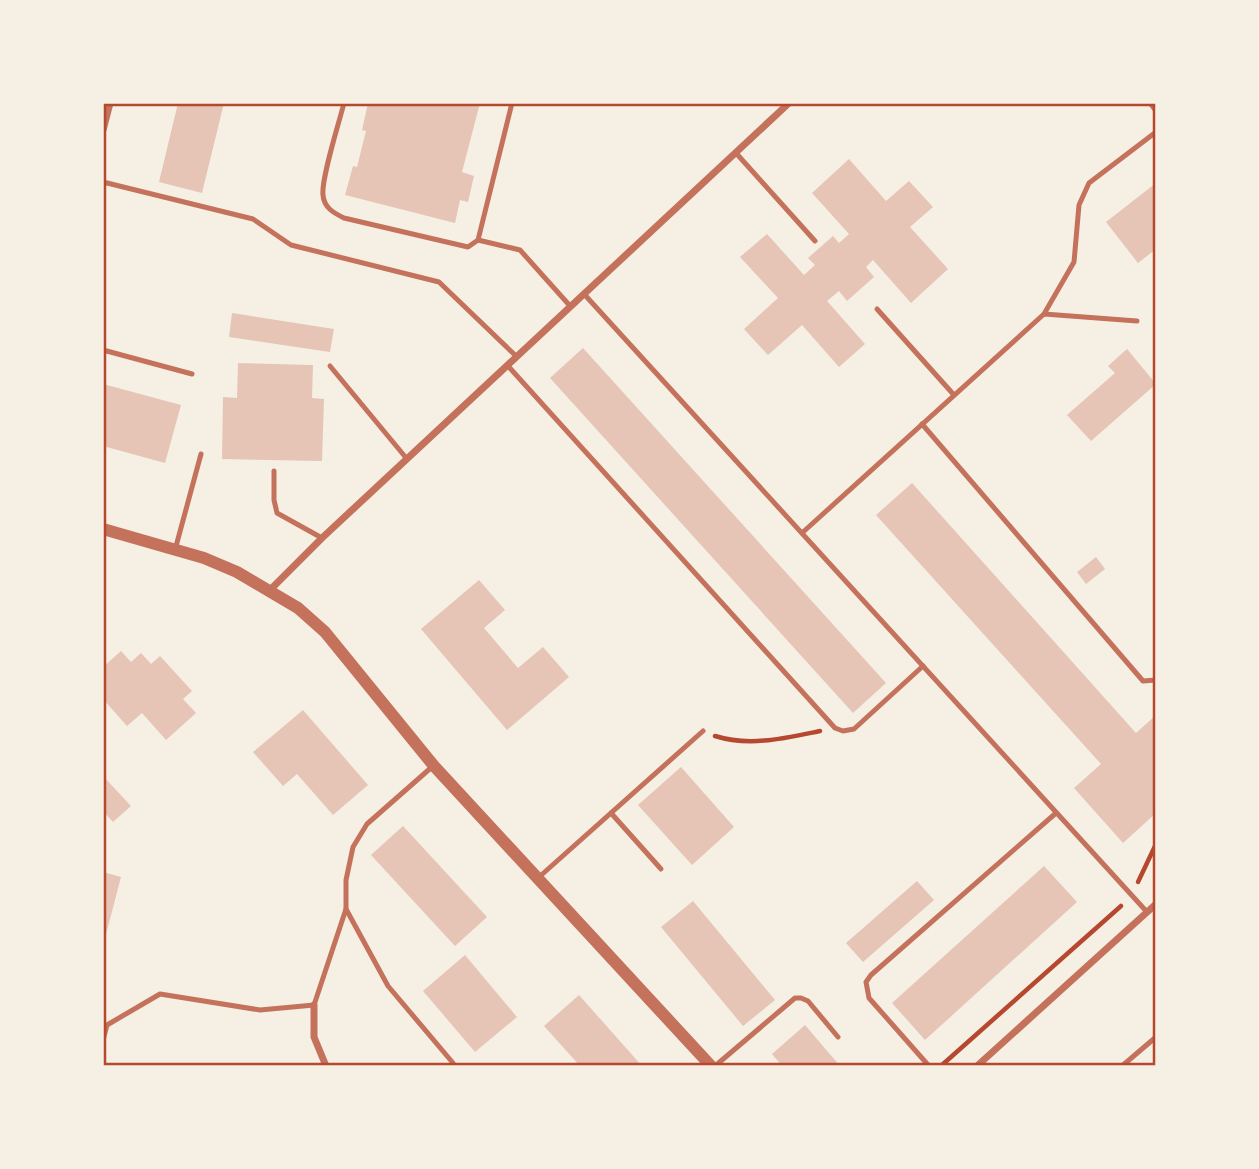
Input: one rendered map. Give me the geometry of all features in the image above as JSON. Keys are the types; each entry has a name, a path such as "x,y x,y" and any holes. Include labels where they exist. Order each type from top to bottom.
{"street":[{"path":"103,130 110,103"},
{"path":"270,590 321,538 789,103"},
{"path":"103,529 204,558 237,572 298,608 325,632 434,766 713,1066"},
{"path":"977,1066 1156,904"},
{"path":"314,1005 314,1037 326,1066"}],"lane":[{"path":"344,103 323,186 325,204 333,213 344,218 462,247 474,245 478,240 512,103"},
{"path":"1150,103 1156,111"},
{"path":"802,534 1044,314 1074,262 1079,205 1089,183 1156,132"},
{"path":"736,153 814,241"},
{"path":"103,182 253,219 291,245 439,282 517,357"},
{"path":"478,240 520,250 570,307"},
{"path":"584,294 1147,912"},
{"path":"877,309 954,395"},
{"path":"1044,314 1137,321"},
{"path":"103,350 192,374"},
{"path":"330,366 407,459"},
{"path":"508,366 835,728 843,731 854,729 923,666"},
{"path":"922,424 1143,681 1156,680"},
{"path":"175,550 201,454"},
{"path":"274,471 277,513 321,538"},
{"path":"538,878 703,731"},
{"path":"103,1040 107,1026 160,994 260,1010 314,1005 346,909 346,880 353,847 367,824 434,766"},
{"path":"611,813 661,869"},
{"path":"929,1066 869,998 866,982 1056,813"},
{"path":"346,909 388,986 453,1063"},
{"path":"713,1066 795,998 807,1002 838,1037"},
{"path":"1122,1066 1156,1037"}],"path":[{"path":"703,731 738,742 774,740 835,728"},
{"path":"942,1066 1132,896 1156,844"}],"building":[{"path":"178,103 224,103 202,193 159,182"},
{"path":"368,103 480,103 462,172 474,176 468,202 460,200 455,223 345,195 353,166 357,167 366,131 362,130"},
{"path":"849,159 886,201 909,181 933,207 910,227 948,269 911,303 873,260 866,267 874,277 847,301 839,291 827,301 865,344 839,367 802,325 768,355 744,329 778,298 740,257 767,234 804,275 815,265 808,258 833,236 839,243 849,234 812,193"},
{"path":"1156,183 1156,249 1138,263 1106,222"},
{"path":"232,313 334,329 330,352 229,337"},
{"path":"583,348 886,683 853,713 550,378"},
{"path":"1127,349 1156,384 1091,441 1067,415 1115,373 1108,366"},
{"path":"238,363 313,365 312,398 324,399 322,461 222,459 223,397 237,398"},
{"path":"103,384 181,405 165,463 103,446"},
{"path":"912,483 1136,733 1156,715 1156,813 1123,843 1074,788 1101,764 876,515"},
{"path":"1096,557 1105,569 1086,584 1077,572"},
{"path":"479,580 505,610 484,628 518,668 543,647 569,677 507,730 421,629"},
{"path":"121,651 131,662 141,653 151,664 160,656 192,691 183,699 196,713 166,740 142,713 127,726 103,699 103,667"},
{"path":"303,710 368,785 333,815 297,774 283,786 253,752"},
{"path":"681,767 734,827 692,865 638,805"},
{"path":"103,776 131,806 113,822 103,811"},
{"path":"403,826 487,917 455,946 371,855"},
{"path":"1044,866 1077,902 925,1040 892,1003"},
{"path":"103,872 121,877 104,942 103,942"},
{"path":"917,881 934,900 863,962 846,943"},
{"path":"693,901 775,1000 743,1026 661,927"},
{"path":"465,955 517,1017 475,1052 423,991"},
{"path":"579,995 642,1066 580,1066 544,1026"},
{"path":"805,1025 840,1066 782,1066 772,1054"}]}
